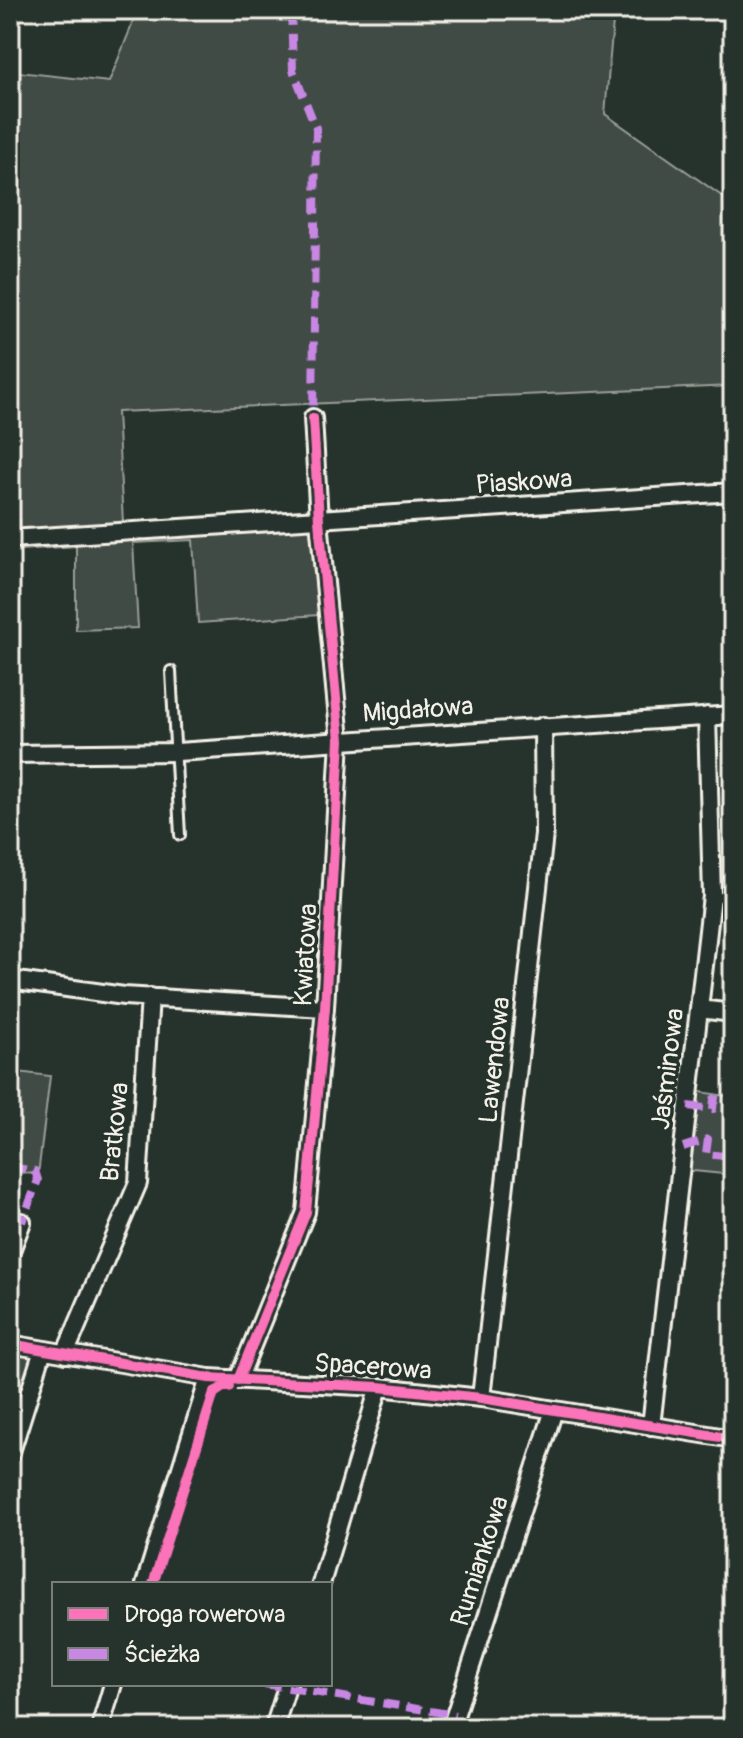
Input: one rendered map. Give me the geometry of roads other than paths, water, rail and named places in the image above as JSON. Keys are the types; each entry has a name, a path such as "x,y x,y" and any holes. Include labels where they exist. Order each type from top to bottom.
{"street":[{"path":"313,418 319,520"},
{"name":"Piaskowa","path":"10,539 733,492"},
{"name":"Kwiatowa","path":"238,1380 306,1212 325,1008 340,740 319,520"},
{"name":"Migdałowa","path":"10,754 175,752 733,715"},
{"name":"Jaśminowa","path":"651,1426 712,896 707,716"},
{"name":"Lawendowa","path":"481,1398 544,834 543,726"},
{"path":"10,980 150,997 325,1008"},
{"name":"Bratkowa","path":"65,1354 138,1183 150,997"},
{"path":"699,1009 733,1013"},
{"path":"10,1253 22,1222"},
{"name":"Spacerowa","path":"10,1344 209,1378 379,1387 481,1398 733,1439"},
{"path":"10,1455 43,1350"},
{"path":"146,1582 209,1378"},
{"path":"322,1582 379,1387"},
{"name":"Rumiankowa","path":"451,1728 554,1410"},
{"path":"100,1728 112,1686"},
{"path":"274,1728 287,1686"}],"lane":[{"path":"171,671 180,835"},
{"path":"712,896 733,898"}]}
